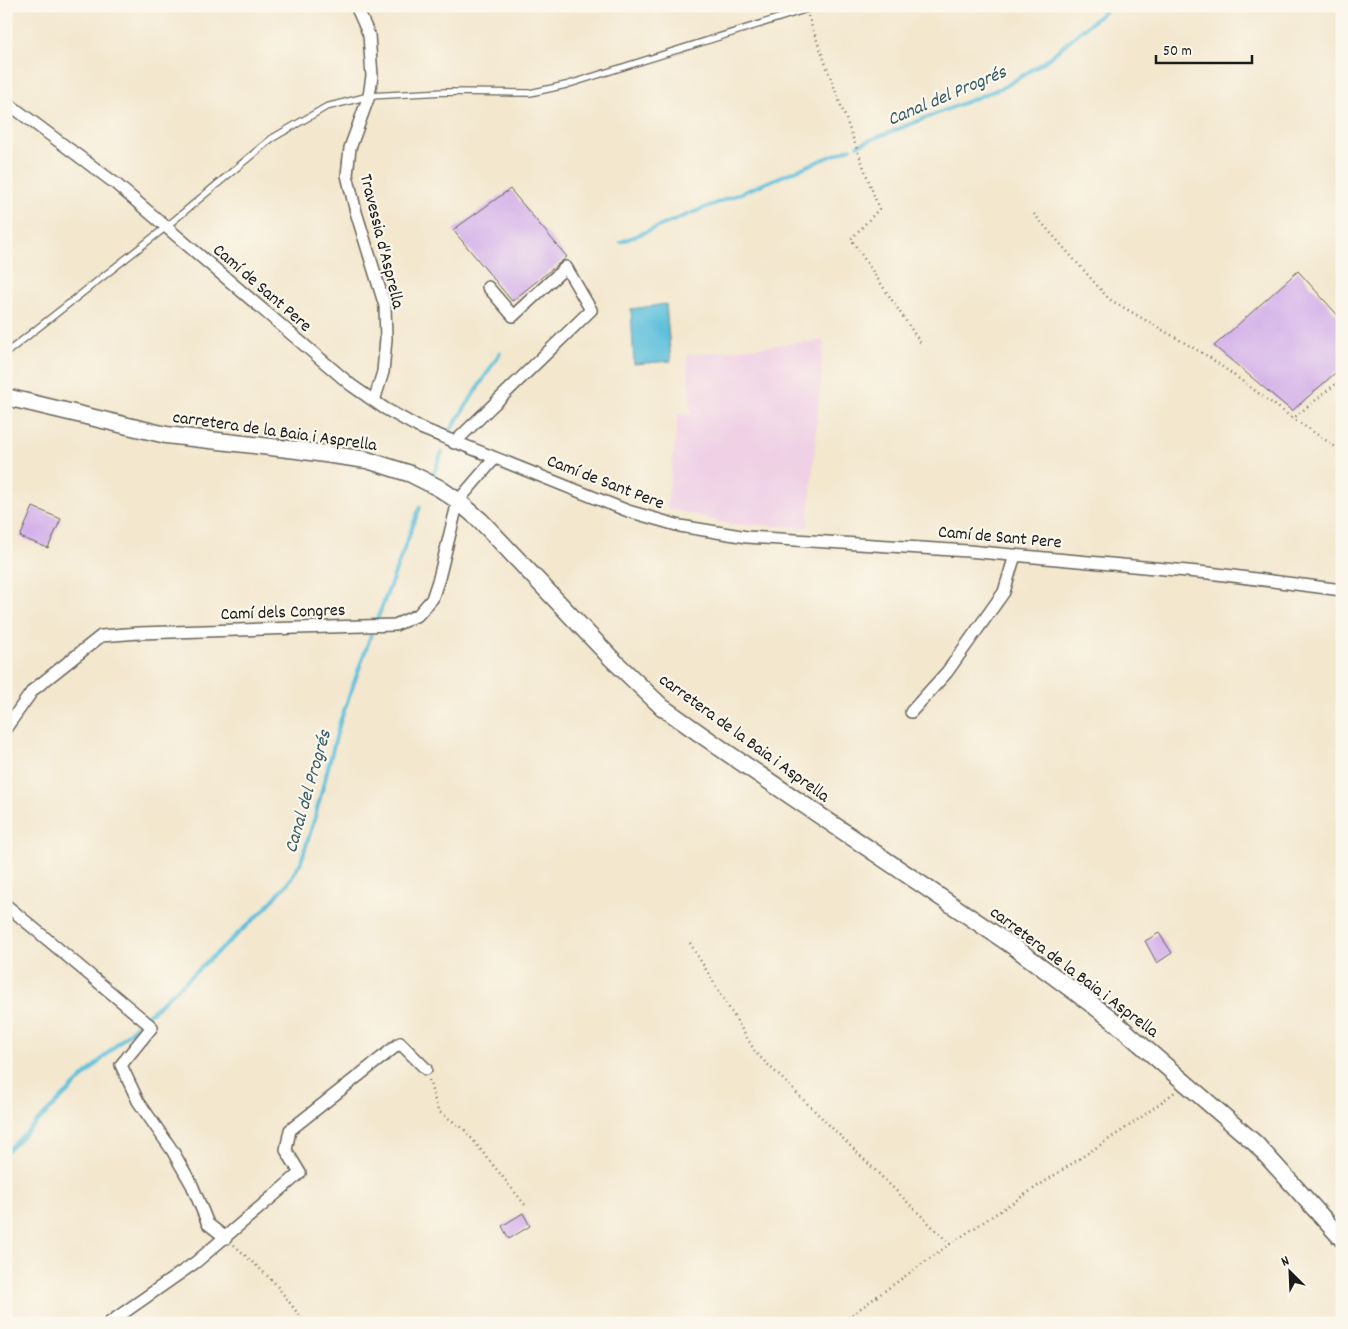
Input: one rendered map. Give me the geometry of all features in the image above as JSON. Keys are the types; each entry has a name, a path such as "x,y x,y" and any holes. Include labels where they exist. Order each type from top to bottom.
{"main road":[{"name":"carretera de la Baia i Asprella","path":"6,397 166,435 367,460 411,474 439,488 458,501 481,521 611,658 662,707 1017,949 1109,1017 1256,1144 1342,1239"}],"street":[{"name":"Travessia d'Asprella","path":"356,6 369,35 372,76 369,96 350,148 347,175 356,212 385,306 386,339 383,372 374,401"},
{"name":"Camí de Sant Pere","path":"6,102 59,140 166,226 291,335 351,385 374,401 418,427 628,511 680,526 747,537 860,543 1014,555 1209,573 1342,590"},
{"path":"454,442 591,310 566,267 513,316 488,287"},
{"name":"Camí dels Congres","path":"6,728 33,690 101,636 139,633 395,625 418,615 432,599 458,501 495,458"},
{"path":"911,712 946,672 1004,592 1014,555"},
{"path":"6,905 152,1027 121,1065 138,1101 172,1150 192,1185 208,1224 226,1238"},
{"path":"108,1323 196,1262 300,1172 286,1150 290,1130 400,1043 426,1069"}],"lane":[{"path":"6,353 166,226 271,139 326,108 369,96 445,92 530,93 566,85 817,6"}],"path":[{"path":"806,10 879,209 852,239 922,345"},
{"path":"1034,214 1108,299 1209,357 1291,417 1342,451"},
{"path":"1291,417 1296,416 1342,379"},
{"path":"690,943 756,1053 950,1244"},
{"path":"426,1069 438,1111 464,1129 526,1206"},
{"path":"840,1323 950,1244 1132,1124 1186,1084"},
{"path":"226,1238 274,1282 305,1323"}],"shaded area":[{"path":"824,340 808,527 729,524 667,508 678,414 691,414 687,355"}],"water":[{"path":"666,304 671,361 634,364 631,309"}],"building":[{"path":"510,189 567,257 512,301 453,230"},
{"path":"1298,271 1342,320 1342,367 1292,411 1214,346"},
{"path":"33,507 61,519 48,548 20,537"},
{"path":"1159,933 1172,953 1157,963 1145,941"},
{"path":"523,1213 530,1226 509,1239 502,1226"}],"waterway":[{"name":"Canal del Progrés","path":"858,145 1006,86 1044,62 1111,6"},
{"name":"Canal del Progrés","path":"621,242 851,148"},
{"name":"Canal del Progrés","path":"450,431 500,353"},
{"name":"Canal del Progrés","path":"432,478 442,452"},
{"name":"Canal del Progrés","path":"377,620 420,507"},
{"name":"Canal del Progrés","path":"148,1015 263,911 288,883 301,862 340,722 371,635"},
{"name":"Canal del Progrés","path":"6,1152 138,1024"}]}
